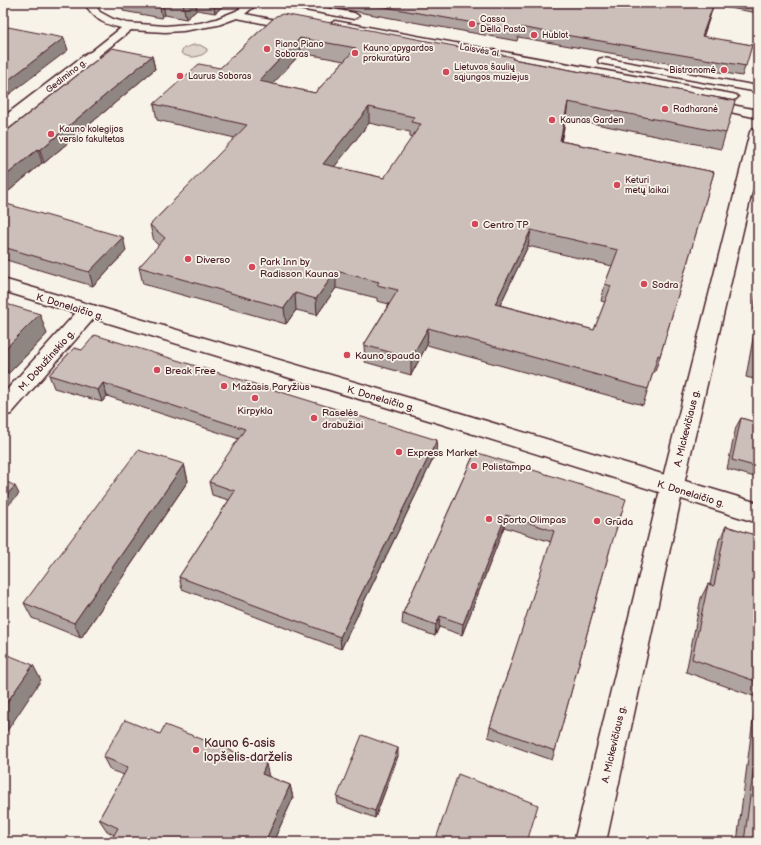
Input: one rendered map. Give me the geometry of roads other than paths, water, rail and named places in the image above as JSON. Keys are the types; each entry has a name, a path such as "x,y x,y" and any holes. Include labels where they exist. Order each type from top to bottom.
{"street":[{"path":"89,3 96,13 104,18 129,27 156,30 212,24 235,15 251,5"},
{"path":"283,3 368,18"},
{"name":"Laisvės al.","path":"251,5 742,99"},
{"path":"235,15 300,28"},
{"name":"Gedimino g.","path":"3,125 129,27"},
{"name":"Laisvės al.","path":"329,33 583,81"},
{"path":"594,60 758,89"},
{"path":"697,102 758,114"},
{"name":"A. Mickevičiaus g.","path":"590,842 672,487 758,132"},
{"name":"K. Donelaičio g.","path":"3,286 440,415 758,513"},
{"name":"M. Dobužinskio g.","path":"3,408 89,311"}],"place":[{"name":"Cassa Della Pasta","path":"472,24"},
{"name":"Hublot","path":"534,35"},
{"name":"Piano Piano Soboras","path":"267,49"},
{"name":"Kauno apygardos prokuratūra","path":"355,53"},
{"name":"Bistronomé","path":"724,70"},
{"name":"Lietuvos šaulių sąjungos muziejus","path":"446,72"},
{"name":"Laurus Soboras","path":"180,76"},
{"name":"Radharanė","path":"665,109"},
{"name":"Kaunas Garden","path":"552,120"},
{"name":"Kauno kolegijos verslo fakultetas","path":"51,134"},
{"name":"Keturi metų laikai","path":"617,185"},
{"name":"Centro TP","path":"475,224"},
{"name":"Diverso","path":"188,259"},
{"name":"Park Inn by Radisson Kaunas","path":"252,267"},
{"name":"Sodra","path":"644,284"},
{"name":"Kauno spauda","path":"347,355"},
{"name":"Break Free","path":"157,370"},
{"name":"Mažasis Paryžius","path":"224,386"},
{"name":"Kirpykla","path":"255,398"},
{"name":"Raselės drabužiai","path":"314,418"},
{"name":"Express Market","path":"399,452"},
{"name":"Polistampa","path":"474,466"},
{"name":"Sporto Olimpas","path":"489,519"},
{"name":"Grūda","path":"597,521"},
{"name":"Kauno 6-asis lopšelis-darželis","path":"196,750"}]}
